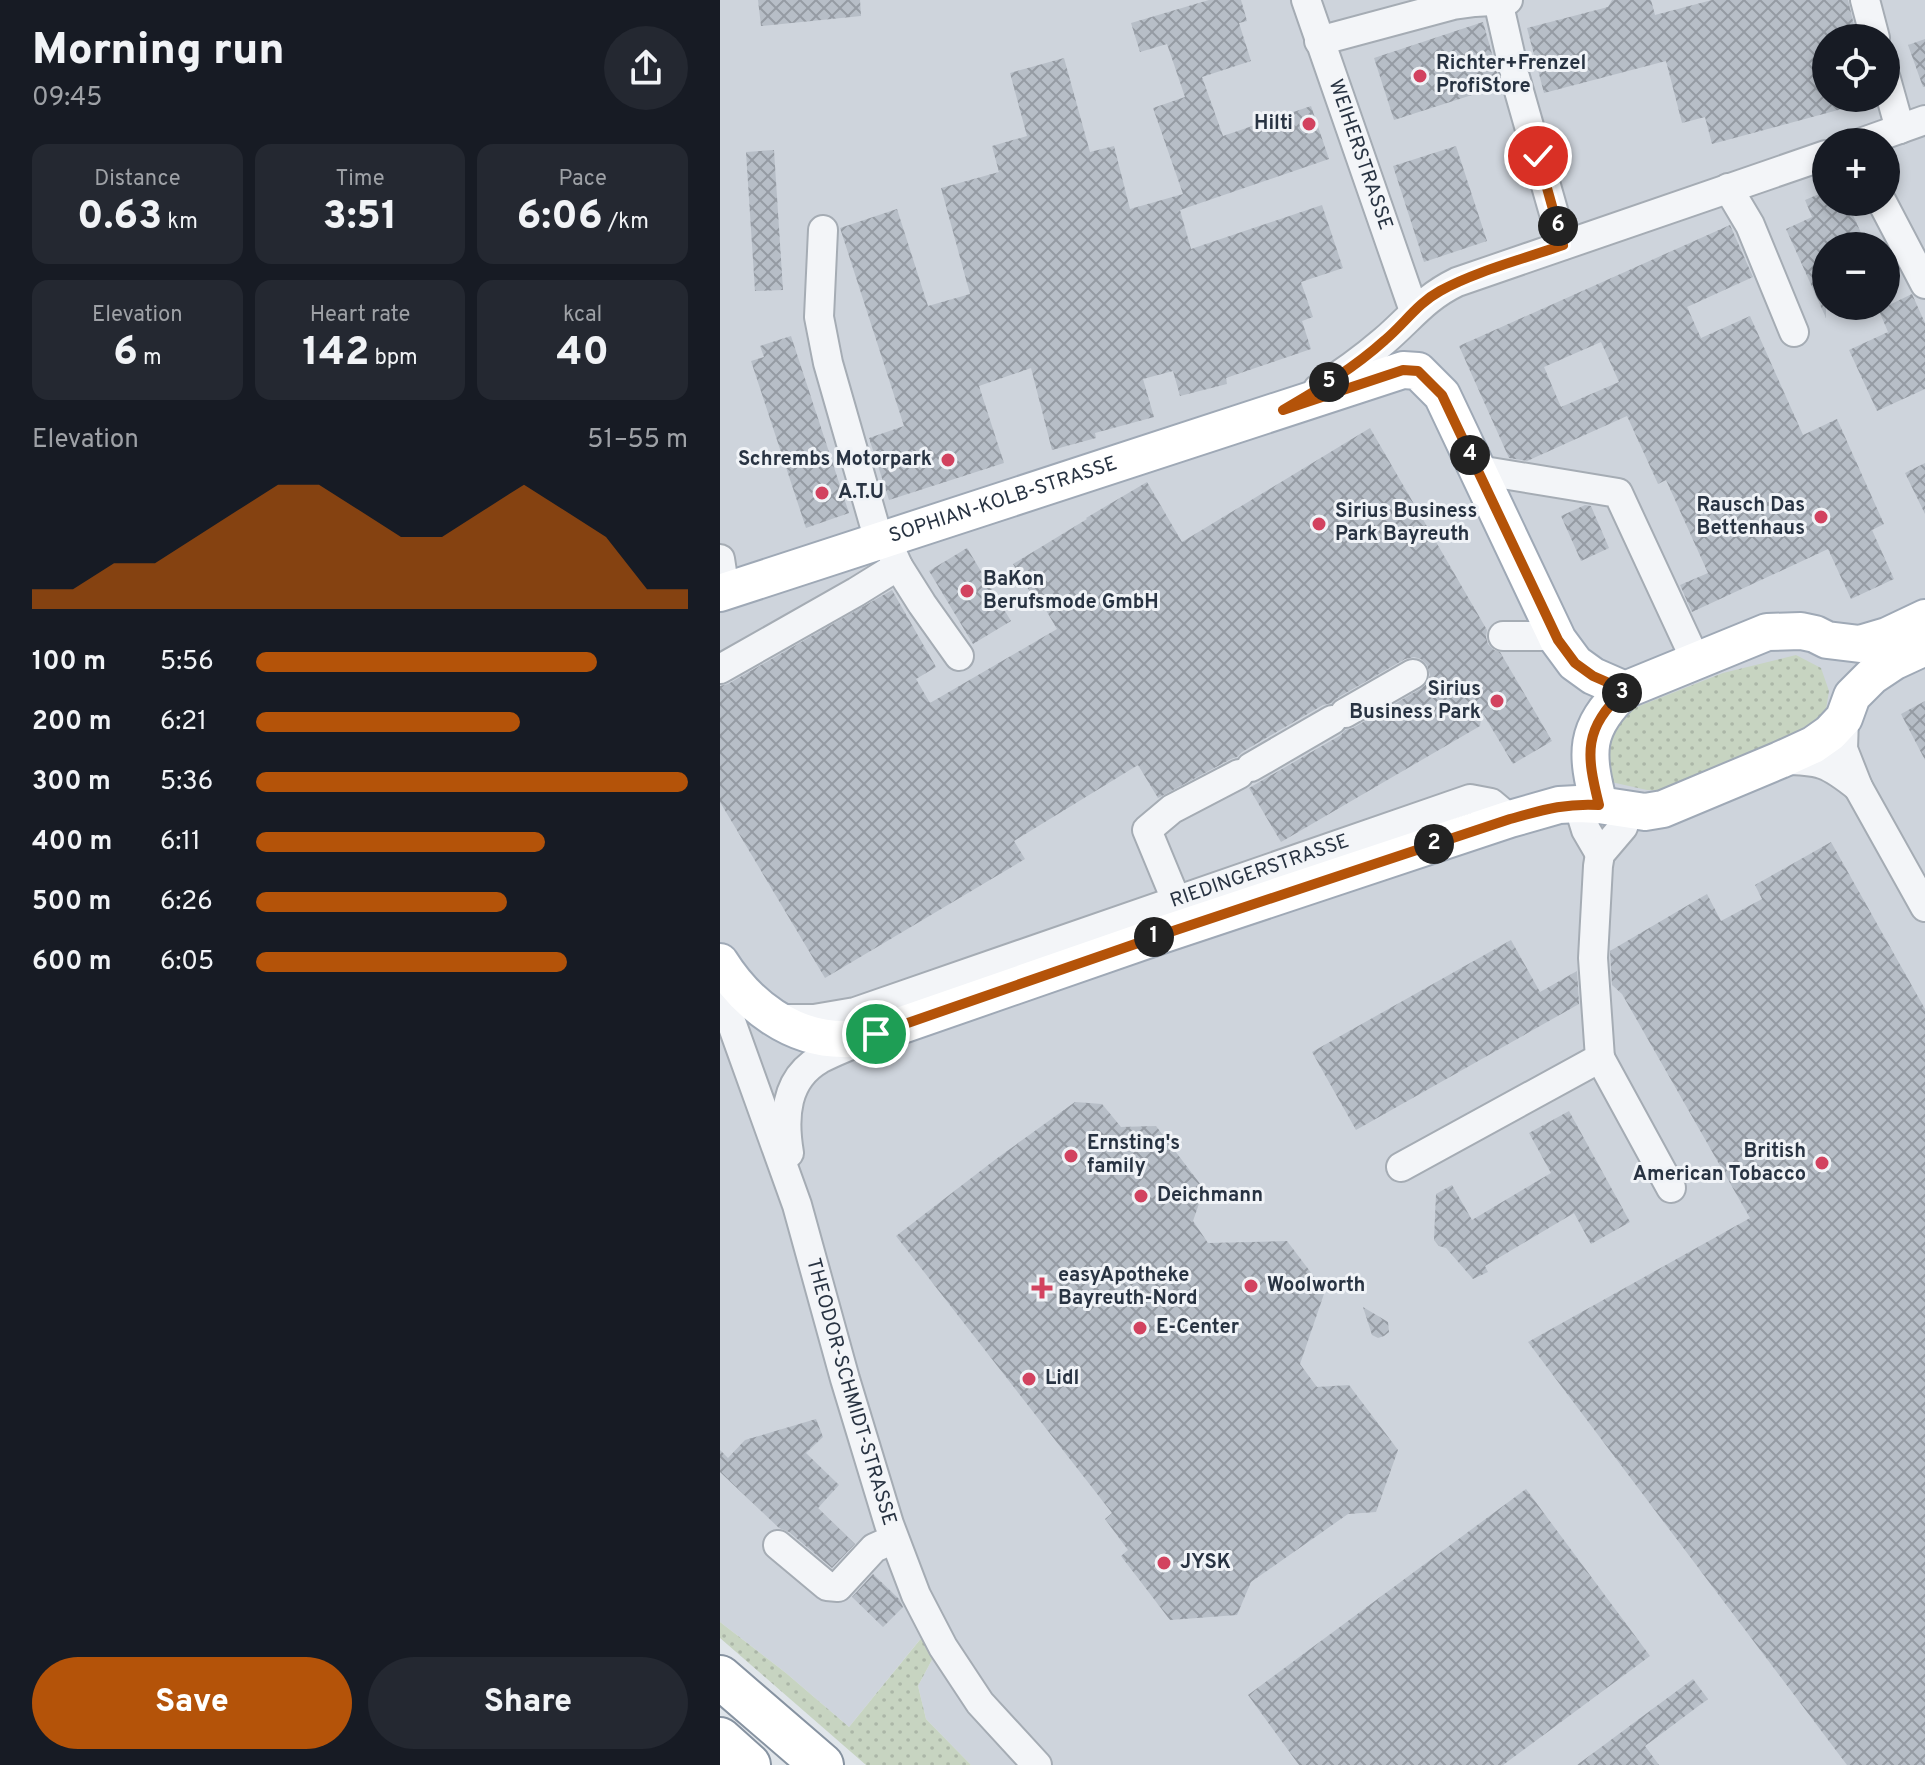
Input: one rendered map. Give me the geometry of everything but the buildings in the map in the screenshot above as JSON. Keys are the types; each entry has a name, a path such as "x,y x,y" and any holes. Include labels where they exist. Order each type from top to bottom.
{"highway":[{"path":"720,1660 732,1686 822,1765"},
{"path":"720,1739 749,1765"}],"main road":[{"path":"1283,410 1403,370 1418,371 1442,395 1556,636 1575,663 1593,676 1625,690"},
{"name":"SOPHIAN-KOLB-STRASSE","path":"722,581 888,549 1283,410"},
{"path":"1602,806 1589,754 1591,741 1608,706 1625,690 1767,632 1801,631 1827,640 1860,644 1887,636 1925,618"},
{"path":"1827,640 1844,660 1850,676 1848,707"},
{"name":"RIEDINGERSTRASSE","path":"720,962 731,980 776,1020 818,1036 843,1040 876,1034 1510,819 1559,805 1602,806 1645,812 1663,809 1813,745 1830,733 1872,676 1909,654"}],"street":[{"name":"WEIHERSTRASSE","path":"1306,0 1414,311"},
{"path":"1865,0 1871,24"},
{"path":"1319,41 1453,5 1503,1 1514,72 1563,245"},
{"path":"1900,104 1912,125"},
{"path":"1283,410 1344,373 1386,340 1414,311 1439,291 1457,282 1812,160"},
{"path":"1728,188 1750,225 1794,332"},
{"path":"1889,216 1925,284"},
{"path":"823,230 819,317 828,363 888,549 959,656"},
{"path":"1478,470 1618,493 1696,661"},
{"path":"720,669 888,549"},
{"path":"1503,636 1556,636"},
{"path":"1858,787 1854,743 1861,718 1871,694 1909,654"},
{"path":"1176,900 1147,830 1172,809 1413,674"},
{"path":"1848,707 1843,749 1858,787 1925,907"},
{"path":"1780,760 1821,762 1858,787"},
{"name":"RIEDINGERSTRASSE","path":"776,1020 814,1019 855,1012 1470,799 1491,803 1510,819"},
{"path":"1600,854 1623,827 1602,806 1586,830 1600,854 1593,958 1600,1058 1671,1188"},
{"name":"THEODOR-SCHMIDT-STRASSE","path":"720,991 797,1205 845,1379 894,1539 916,1595 943,1647 980,1703 1037,1765"},
{"path":"797,1205 785,1129 786,1108 792,1090 803,1073 818,1060 876,1034"},
{"path":"1401,1167 1600,1058"},
{"path":"778,1545 827,1586 838,1587 874,1548 894,1539"}],"shaded area":[{"path":"720,0 1925,0 1925,1765 971,1765 926,1719 918,1686 934,1656 922,1637 849,1727 720,1622"}],"green space":[{"path":"1796,655 1821,668 1829,691 1825,715 1809,728 1664,791 1611,782 1599,764 1619,714 1723,673"},
{"path":"720,1622 849,1727 923,1636 934,1656 918,1686 926,1719 971,1765 866,1765 720,1638"}],"place":[{"name":"Richter+Frenzel ProfiStore","path":"1420,76"},
{"name":"Hilti","path":"1309,124"},
{"name":"Schrembs Motorpark","path":"948,460"},
{"name":"A.T.U","path":"822,493"},
{"name":"Rausch Das Bettenhaus","path":"1821,517"},
{"name":"Sirius Business Park Bayreuth","path":"1319,524"},
{"name":"BaKon Berufsmode GmbH","path":"967,591"},
{"name":"Sirius Business Park","path":"1497,701"},
{"name":"Ernsting's family","path":"1071,1156"},
{"name":"British American Tobacco","path":"1822,1163"},
{"name":"Deichmann","path":"1141,1196"},
{"name":"Woolworth","path":"1251,1286"},
{"name":"easyApotheke Bayreuth-Nord","path":"1042,1288"},
{"name":"E-Center","path":"1140,1328"},
{"name":"Lidl","path":"1029,1379"},
{"name":"JYSK","path":"1164,1563"}],"route":[{"path":"876,1034 1510,819 1559,805 1599,805 1589,754 1591,741 1608,706 1625,690 1593,676 1575,663 1558,640 1442,395 1418,371 1403,370 1283,410 1344,373 1386,340 1439,291 1563,245 1538,156"}]}
